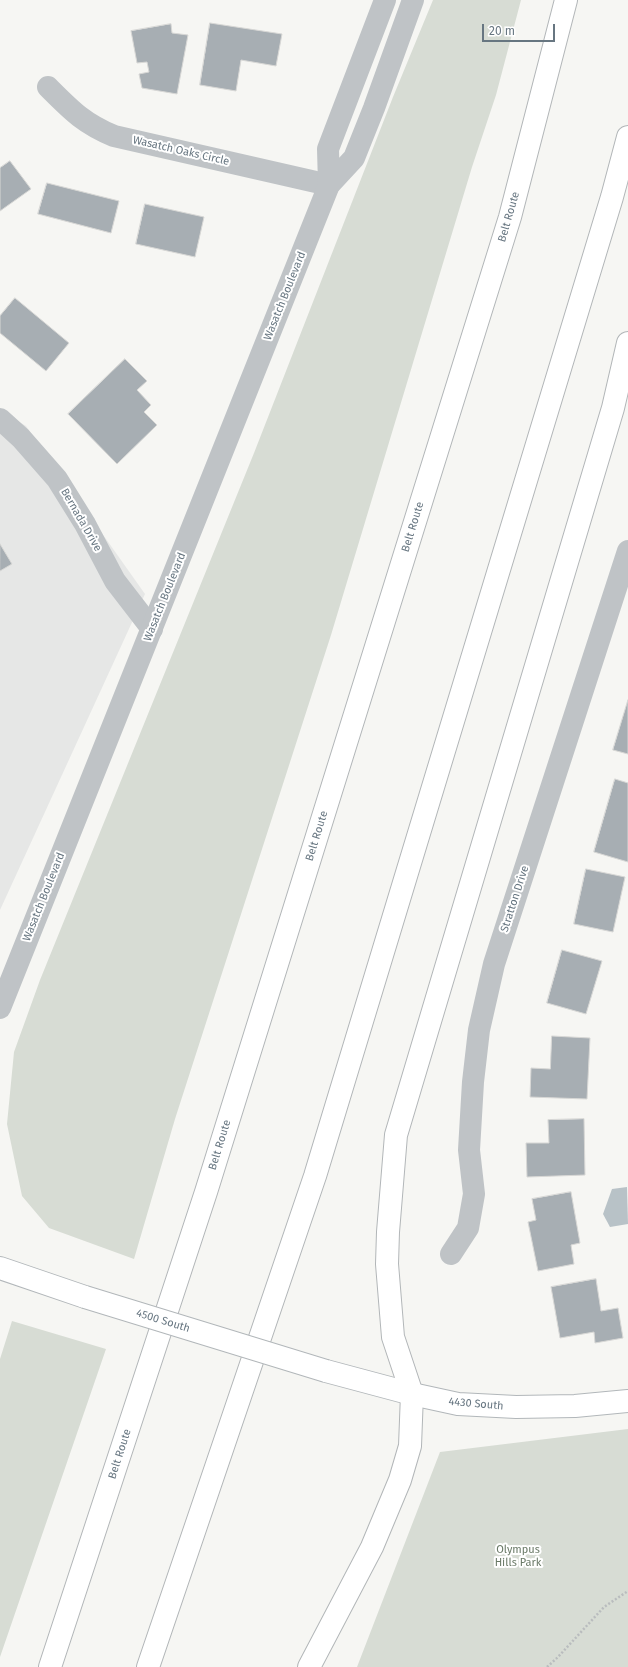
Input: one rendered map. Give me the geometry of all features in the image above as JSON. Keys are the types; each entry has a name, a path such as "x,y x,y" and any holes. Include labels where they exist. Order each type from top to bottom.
{"main road":[{"name":"Belt Route","path":"50,1667 206,1192 510,217 566,0"},
{"path":"148,1667 315,1176 610,205 628,137"},
{"path":"309,1667 372,1547 400,1480 410,1446 412,1394 393,1337 387,1264 388,1232 396,1135 613,408 628,343"},
{"name":"4500 South","path":"0,1268 85,1297 326,1371"},
{"name":"4430 South","path":"326,1371 412,1394 458,1404 516,1407 575,1406 628,1401"}],"street":[{"name":"Wasatch Boulevard","path":"329,185 328,149 385,0"},
{"name":"Wasatch Boulevard","path":"0,1008 329,185 354,158 389,67 412,0"},
{"name":"Wasatch Oaks Circle","path":"48,87 88,124 114,136 329,185"},
{"name":"Bernada Drive","path":"0,419 21,438 57,479 86,524 115,581 152,629"},
{"name":"Stratton Drive","path":"451,1254 468,1228 474,1194 469,1150 473,1082 480,1030 494,964 624,575 628,551"}],"path":[{"path":"547,1667 604,1607 628,1591"}],"shaded area":[{"path":"0,410 26,426 145,594 0,910"},
{"path":"627,1187 628,1224 610,1227 603,1214 612,1189"}],"green space":[{"path":"433,0 521,0 496,95 472,167 331,635 175,1119 134,1259 49,1228 22,1196 7,1124 14,1052 40,980 254,453 393,97"},
{"path":"12,1321 106,1349 0,1657 0,1359"},
{"name":"Olympus Hills Park","path":"628,1429 628,1667 357,1667 440,1452"}],"building":[{"path":"210,23 282,34 276,66 241,60 236,91 200,85"},
{"path":"171,24 172,33 188,35 177,94 142,88 139,74 149,72 147,62 137,63 131,31"},
{"path":"10,161 31,189 0,211 0,168"},
{"path":"47,183 119,201 111,233 38,214"},
{"path":"145,204 204,217 195,257 136,244"},
{"path":"15,298 69,343 46,371 0,333 0,316"},
{"path":"125,359 147,381 137,390 151,405 144,412 157,425 117,464 68,414"},
{"path":"0,544 12,564 0,571"},
{"path":"628,700 628,754 613,750"},
{"path":"615,779 628,783 628,862 594,852"},
{"path":"586,869 625,877 613,932 574,924"},
{"path":"562,950 602,961 586,1014 547,1003"},
{"path":"552,1036 590,1038 587,1099 530,1097 531,1068 550,1069"},
{"path":"584,1119 585,1175 527,1177 526,1143 549,1143 548,1120"},
{"path":"571,1192 580,1243 571,1245 574,1264 538,1271 528,1222 536,1220 532,1199"},
{"path":"596,1279 601,1311 618,1308 623,1338 595,1343 594,1332 560,1338 551,1287"}]}
